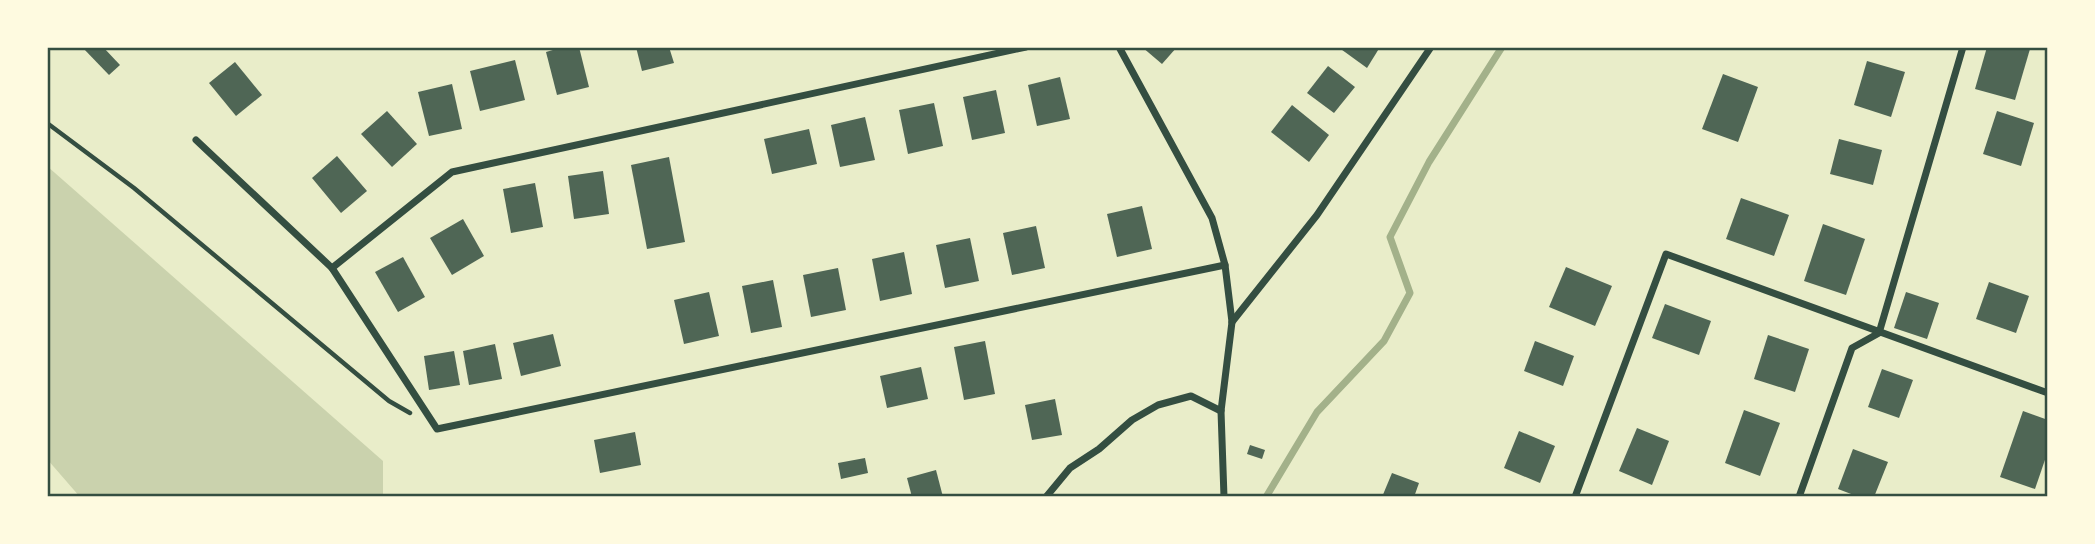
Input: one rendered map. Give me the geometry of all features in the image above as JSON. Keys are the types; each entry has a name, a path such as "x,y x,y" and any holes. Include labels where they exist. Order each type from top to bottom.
{"street":[{"path":"332,268 452,172 1026,47"},
{"path":"1119,47 1212,218 1225,265 1232,322 1221,411 1224,497"},
{"path":"1232,322 1317,215 1431,47"},
{"path":"1799,497 1852,348 1879,333 1963,47"},
{"path":"196,140 332,268 436,429 1225,265"},
{"path":"1575,497 1666,254 2048,393"},
{"path":"1046,497 1070,468 1099,449 1132,420 1158,405 1191,396 1221,411"}],"path":[{"path":"47,123 134,188 389,401 413,415"}],"green space":[{"path":"47,166 383,461 383,497 80,497 47,459"}],"building":[{"path":"82,47 103,47 120,65 109,75"},
{"path":"563,47 579,47 589,87 557,95 546,52"},
{"path":"636,47 669,47 674,63 642,71"},
{"path":"1142,47 1177,47 1162,64"},
{"path":"1338,47 1380,47 1367,68"},
{"path":"1987,47 2030,49 2015,100 1975,89"},
{"path":"515,60 525,100 480,111 470,71"},
{"path":"1867,61 1905,72 1891,117 1854,105"},
{"path":"235,62 262,95 236,116 209,83"},
{"path":"1328,66 1355,87 1334,113 1307,93"},
{"path":"1723,74 1758,87 1738,142 1702,129"},
{"path":"1060,77 1070,119 1037,126 1028,85"},
{"path":"452,84 462,129 429,136 418,92"},
{"path":"996,90 1005,133 972,140 963,97"},
{"path":"934,103 943,146 908,154 899,110"},
{"path":"1292,105 1329,135 1309,162 1271,132"},
{"path":"387,111 417,144 392,167 361,134"},
{"path":"1997,111 2034,123 2021,166 1983,154"},
{"path":"865,117 875,160 840,167 831,125"},
{"path":"809,129 817,164 772,174 764,139"},
{"path":"1839,139 1882,150 1873,185 1830,174"},
{"path":"337,156 367,191 341,213 312,178"},
{"path":"669,157 685,242 647,249 631,165"},
{"path":"603,171 609,214 574,219 568,176"},
{"path":"535,183 543,227 511,233 503,189"},
{"path":"1741,198 1789,215 1774,256 1726,239"},
{"path":"1142,206 1152,249 1117,257 1107,214"},
{"path":"463,219 484,256 452,275 430,238"},
{"path":"1823,224 1865,239 1846,295 1804,281"},
{"path":"1036,226 1045,268 1012,275 1003,233"},
{"path":"970,238 979,281 945,288 936,245"},
{"path":"904,252 912,294 880,301 872,259"},
{"path":"403,257 425,297 398,312 375,272"},
{"path":"1566,267 1612,286 1595,326 1549,307"},
{"path":"838,268 846,310 811,317 803,275"},
{"path":"773,280 782,327 751,333 742,286"},
{"path":"1989,282 2029,296 2016,333 1976,319"},
{"path":"709,292 719,336 684,344 674,300"},
{"path":"1906,292 1939,303 1927,339 1894,328"},
{"path":"1665,304 1711,321 1699,355 1652,338"},
{"path":"553,334 561,366 521,376 513,343"},
{"path":"1768,335 1809,349 1795,392 1754,379"},
{"path":"985,341 995,394 964,400 954,347"},
{"path":"1535,341 1574,356 1563,386 1524,371"},
{"path":"495,344 502,379 469,385 463,351"},
{"path":"454,351 460,385 429,390 424,356"},
{"path":"921,367 928,399 887,408 880,376"},
{"path":"1882,369 1913,380 1899,418 1868,407"},
{"path":"1055,399 1062,435 1032,440 1025,405"},
{"path":"1744,410 1780,423 1760,476 1725,463"},
{"path":"2023,411 2048,420 2048,451 2035,489 2000,477"},
{"path":"1637,428 1669,441 1652,485 1619,471"},
{"path":"1519,431 1555,446 1540,483 1504,468"},
{"path":"635,432 641,465 600,473 594,440"},
{"path":"1250,445 1265,450 1262,459 1247,454"},
{"path":"1853,449 1888,462 1874,497 1859,497 1838,489"},
{"path":"865,458 868,473 841,479 838,463"},
{"path":"936,470 943,497 912,497 907,478"},
{"path":"1392,473 1419,483 1414,497 1382,497"}],"waterway":[{"path":"1266,497 1317,412 1384,341 1410,293 1390,237 1429,162 1502,47"}]}
